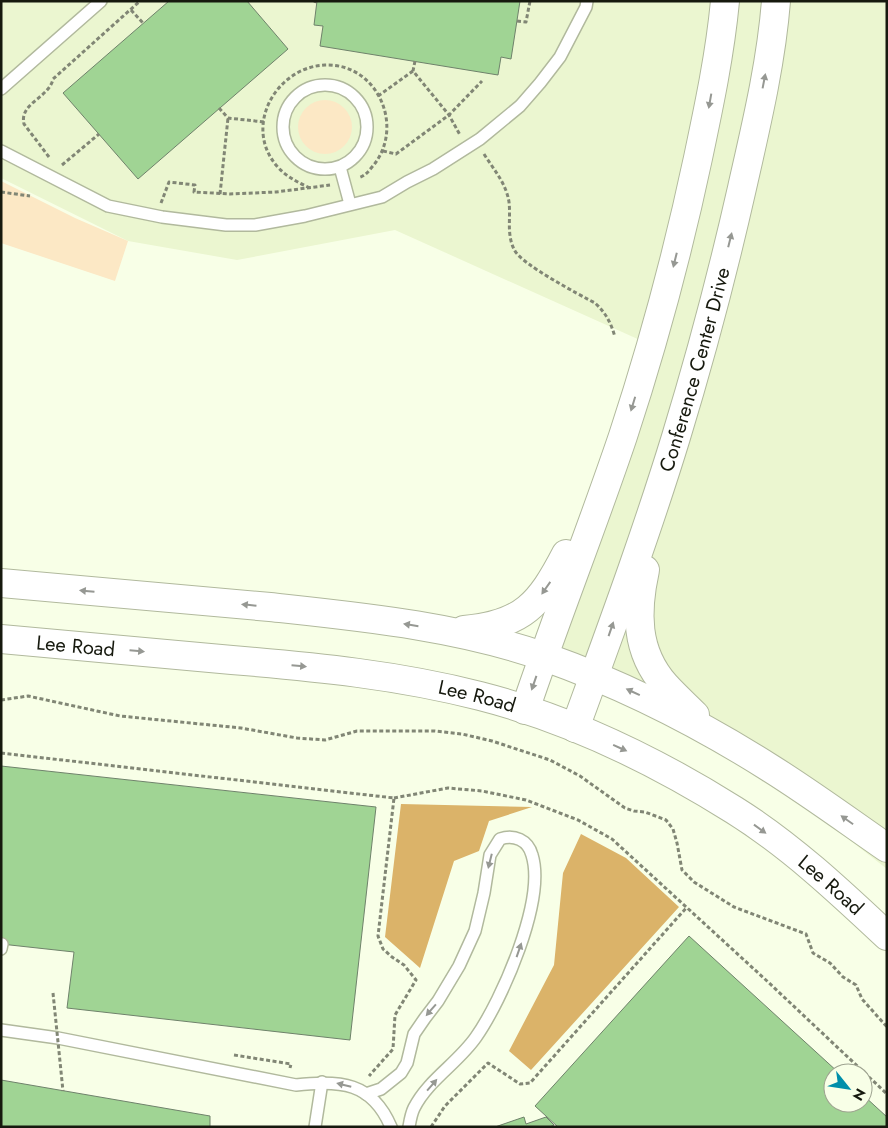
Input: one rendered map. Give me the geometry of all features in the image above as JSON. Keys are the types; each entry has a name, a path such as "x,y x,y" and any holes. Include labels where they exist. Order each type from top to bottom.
{"street":[{"path":"525,710 623,435 662,306 686,214 708,113 725,1"},
{"name":"Conference Center Drive","path":"575,728 667,465 697,364 730,241 765,75 774,26 776,1"},
{"path":"445,632 497,625 514,619 528,610 558,570 623,435"},
{"path":"667,465 640,592 639,630 644,648 663,683 720,738"},
{"path":"1,583 346,615 480,639 543,656 594,675 636,694 720,738 771,768 887,848"},
{"name":"Lee Road","path":"1,639 341,670 413,680 482,696 525,710 575,728 648,760 736,811 819,875 887,936"}],"lane":[{"path":"1,89 102,1"},
{"path":"1,151 108,206 162,218 226,225 255,225 305,216 382,197 434,169 476,142 506,117 540,83 560,58 586,7 587,1"},
{"path":"327,85 338,87 358,99 365,112 368,128 366,141 351,162 340,168 315,169 303,164 291,152 286,143 283,132 284,116 296,96 306,90 327,85"},
{"path":"340,168 350,204"},
{"path":"366,1094 381,1089 401,1073 407,1063 414,1034 424,1018 438,1002 459,966 475,931 490,855 500,839 513,836 520,840 528,846 534,868 533,890 527,923 518,953 476,1038 421,1097 413,1110 409,1127"},
{"path":"1,1030 58,1038 296,1085 322,1082 342,1083 358,1088 366,1094 382,1109 391,1127"},
{"path":"316,1127 322,1082"}],"path":[{"path":"68,168 53,163 24,124 25,111 51,86 53,79 140,1"},
{"path":"517,21 526,22 530,1"},
{"path":"131,10 143,23"},
{"path":"378,96 413,71 415,61"},
{"path":"153,201 161,204 168,182 195,185 194,192 220,194 276,192 310,188 292,181 275,165 263,133 266,112 273,94 283,82 297,72 313,66 328,65 344,68 359,75 373,86 384,105 388,128 379,160"},
{"path":"413,71 449,115"},
{"path":"383,151 396,154 449,115 482,81"},
{"path":"219,108 228,118 264,122"},
{"path":"220,194 228,118"},
{"path":"62,166 99,134"},
{"path":"494,171 503,182 507,194 510,234 515,251 525,262 595,303 604,311 611,323 615,337"},
{"path":"1,192 30,196"},
{"path":"1,700 28,696 120,716 241,728 297,738 325,740 357,731 436,731 462,734 492,741 550,760 580,776 625,808 646,812 666,820 673,829 678,842 682,870 694,882 734,907 806,934 813,953 830,963 843,977 856,985 862,998 887,1027"},
{"path":"1,753 394,798 448,788 482,791 526,800 578,820 612,839 887,1094"},
{"path":"363,1077 369,1076 393,1048 395,1015 416,980 404,965 383,949 378,936 394,798"},
{"path":"431,1127 444,1106 488,1063 520,1084 530,1083 687,907"},
{"path":"53,993 63,1091"}],"shaded area":[{"path":"1,1 887,1 887,869 720,739 543,656 651,345 395,230 237,260 128,241 1,178"},
{"path":"320,100 330,100 340,104 348,112 352,127 348,142 340,150 330,154 320,154 310,150 302,142 298,132 298,122 302,112 310,104"},
{"path":"1,181 75,218 128,241 115,281 1,243"},
{"path":"401,804 532,807 489,821 479,851 454,861 420,968 385,937"},
{"path":"581,834 626,858 679,907 531,1070 509,1051 554,965 563,873"}],"building":[{"path":"169,1 247,1 288,49 138,179 63,93"},
{"path":"317,1 520,1 511,59 501,57 498,75 320,46 323,26 314,25"},
{"path":"1,766 376,807 350,1040 67,1008 74,952 1,944"},
{"path":"689,936 828,1063 823,1063 823,1113 873,1113 873,1104 887,1117 887,1127 558,1127 535,1106"},
{"path":"1,1080 210,1116 210,1127 1,1127"},
{"path":"524,1117 526,1124 546,1117 554,1125 550,1127 495,1127"}]}
